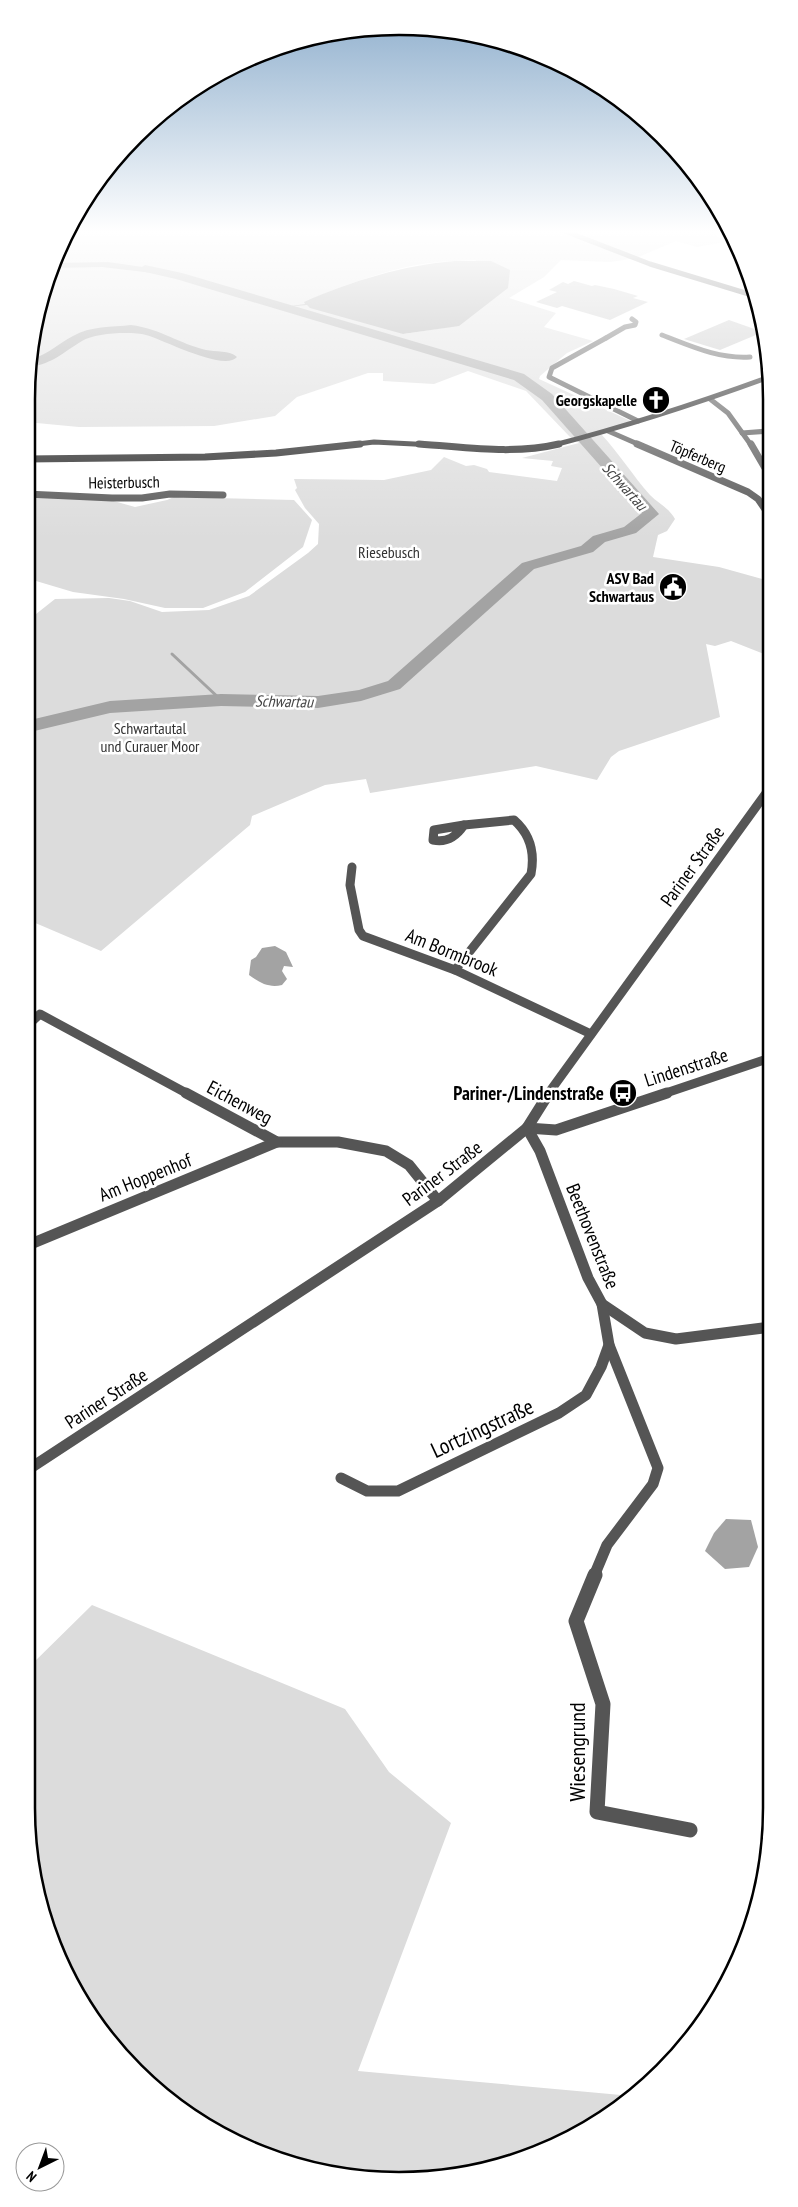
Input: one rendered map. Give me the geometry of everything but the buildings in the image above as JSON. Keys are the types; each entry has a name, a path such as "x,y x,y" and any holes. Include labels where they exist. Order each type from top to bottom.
{"main road":[{"path":"35,459 205,457 276,453 374,442 412,442 513,451 550,447 593,436 710,399 762,380"}],"street":[{"path":"616,333 552,368 549,377 638,421"},
{"path":"662,335 717,354 739,358 750,357"},
{"path":"710,399 720,404 763,466"},
{"name":"Töpferberg","path":"608,431 748,492 758,499 763,506"},
{"path":"742,433 763,431"},
{"name":"Heisterbusch","path":"35,494 112,498 142,498 170,494 223,495"},
{"name":"Pariner Straße","path":"35,1465 438,1201 527,1128 544,1100 591,1034 763,799"},
{"path":"455,970 486,929 519,891 531,874 534,859 524,829 514,820 464,825"},
{"name":"Am Bormbrook","path":"352,867 350,885 359,930 363,936 455,970 591,1034"},
{"name":"Eichenweg","path":"35,1019 40,1014 277,1142 311,1139 383,1149 397,1155 411,1166 438,1201"},
{"name":"Lindenstraße","path":"527,1128 556,1130 763,1060"},
{"name":"Beethovenstraße","path":"527,1128 540,1151 588,1278 602,1304 645,1333 676,1339 763,1328"},
{"name":"Am Hoppenhof","path":"35,1242 277,1142"},
{"name":"Wiesengrund","path":"602,1304 609,1345 658,1468 653,1484 607,1544 576,1620 603,1704 597,1812 690,1830"},
{"name":"Lortzingstraße","path":"341,1478 367,1491 398,1491 560,1413 586,1395 601,1367 609,1345"}],"green space":[{"name":"Schwartautal und Curauer Moor","path":"41,333 565,333 593,341 567,353 540,376 539,379 635,423 601,434 650,495 667,509 675,519 667,531 658,535 653,557 719,567 763,579 763,654 731,641 715,646 706,644 720,717 619,751 611,757 597,780 536,766 370,793 366,779 325,785 252,816 250,825 101,951 35,923 35,615 55,599 109,598 130,601 162,612 209,610 249,596 318,544 319,524 305,508 295,490 297,488 294,479 384,480 431,470 444,457 466,466 474,465 487,469 489,472 557,481 562,468 551,466 553,461 522,458 579,443 570,437 526,391 468,371 434,384 383,381 383,373 368,373 297,397 275,416 214,426 79,427 35,423 36,375"},
{"path":"35,496 110,500 135,507 174,497 294,500 312,520 303,547 245,592 203,608 165,608 124,599 73,592 35,581"},
{"path":"92,1605 345,1709 389,1772 451,1823 358,2071 623,2095 581,2123 516,2153 493,2160 447,2169 399,2172 351,2169 305,2160 282,2153 217,2123 177,2097 125,2048 110,2030 84,1990 54,1925 42,1879 36,1832 35,1661"}],"shaded area":[{"path":"90,333 57,357 37,364 37,359 82,335"},
{"path":"275,946 286,952 293,967 284,966 282,971 287,979 282,985 273,986 249,975 251,960 256,957 262,948"},
{"path":"726,1519 751,1520 758,1547 749,1567 725,1569 705,1551 714,1533"}],"waterway":[{"path":"37,361 49,358 78,338 90,333"},
{"path":"153,333 202,353 230,357"},
{"name":"Schwartau","path":"35,725 110,707 221,700 318,702 361,695 394,685 528,566 587,549 599,539 630,530 651,514 547,397 519,377 370,333"},
{"path":"172,654 221,700"}],"place":[{"name":"Georgskapelle","path":"656,400"},
{"name":"ASV Bad Schwartaus","path":"673,587"},
{"name":"Pariner-/Lindenstraße","path":"623,1093"}],"park label":[{"name":"Riesebusch","path":"389,552"}]}
